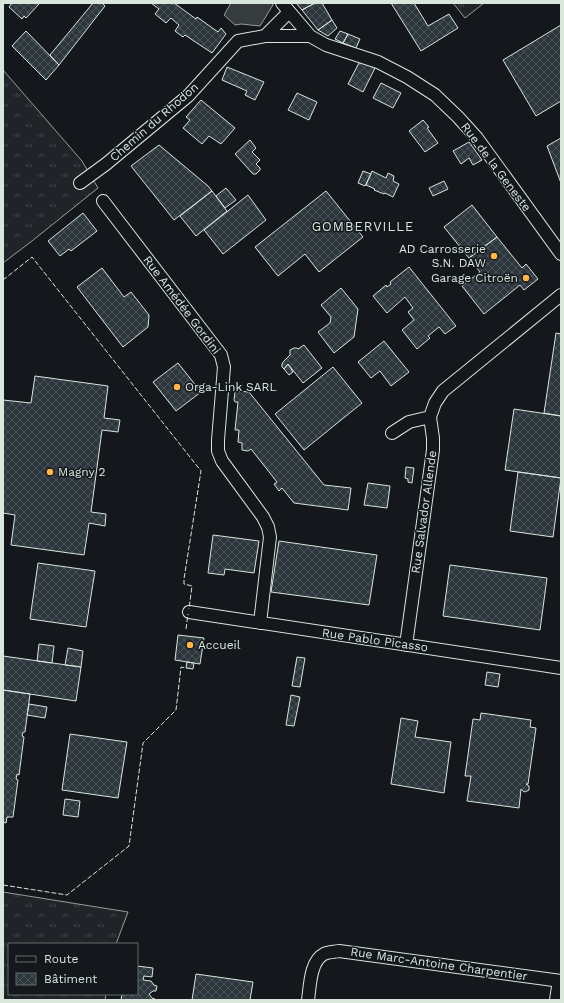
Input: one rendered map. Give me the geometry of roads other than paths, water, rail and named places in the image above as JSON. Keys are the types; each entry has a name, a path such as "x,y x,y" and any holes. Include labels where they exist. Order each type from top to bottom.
{"main road":[{"path":"559,1000 561,987"}],"street":[{"name":"Rue de la Geneste","path":"286,8 310,36 326,45 378,62 407,77 435,96 458,117 477,138 561,254"},
{"path":"265,36 286,8"},
{"name":"Chemin du Rhodon","path":"80,183 106,164 188,96 238,41 265,36 310,36"},
{"name":"Rue Amédée Gordini","path":"103,201 221,355 224,367 218,451 222,461 263,517 268,527 270,537 260,623"},
{"path":"392,433 409,422 430,418 435,404 443,391 561,295"},
{"name":"Rue Salvador Allende","path":"406,644 433,450 430,418"},
{"name":"Rue Pablo Picasso","path":"189,612 561,668"},
{"name":"Rue Marc-Antoine Charpentier","path":"308,1000 312,970 318,958 324,954 339,951 561,982"}],"place":[{"name":"AD Carrosserie S.N. DAW","path":"494,256"},
{"name":"Garage Citroën","path":"526,278"},
{"name":"Orga-Link SARL","path":"177,387"},
{"name":"Magny 2","path":"50,472"},
{"name":"Accueil","path":"190,645"}],"district":[{"name":"GOMBERVILLE","path":"363,226"}]}
